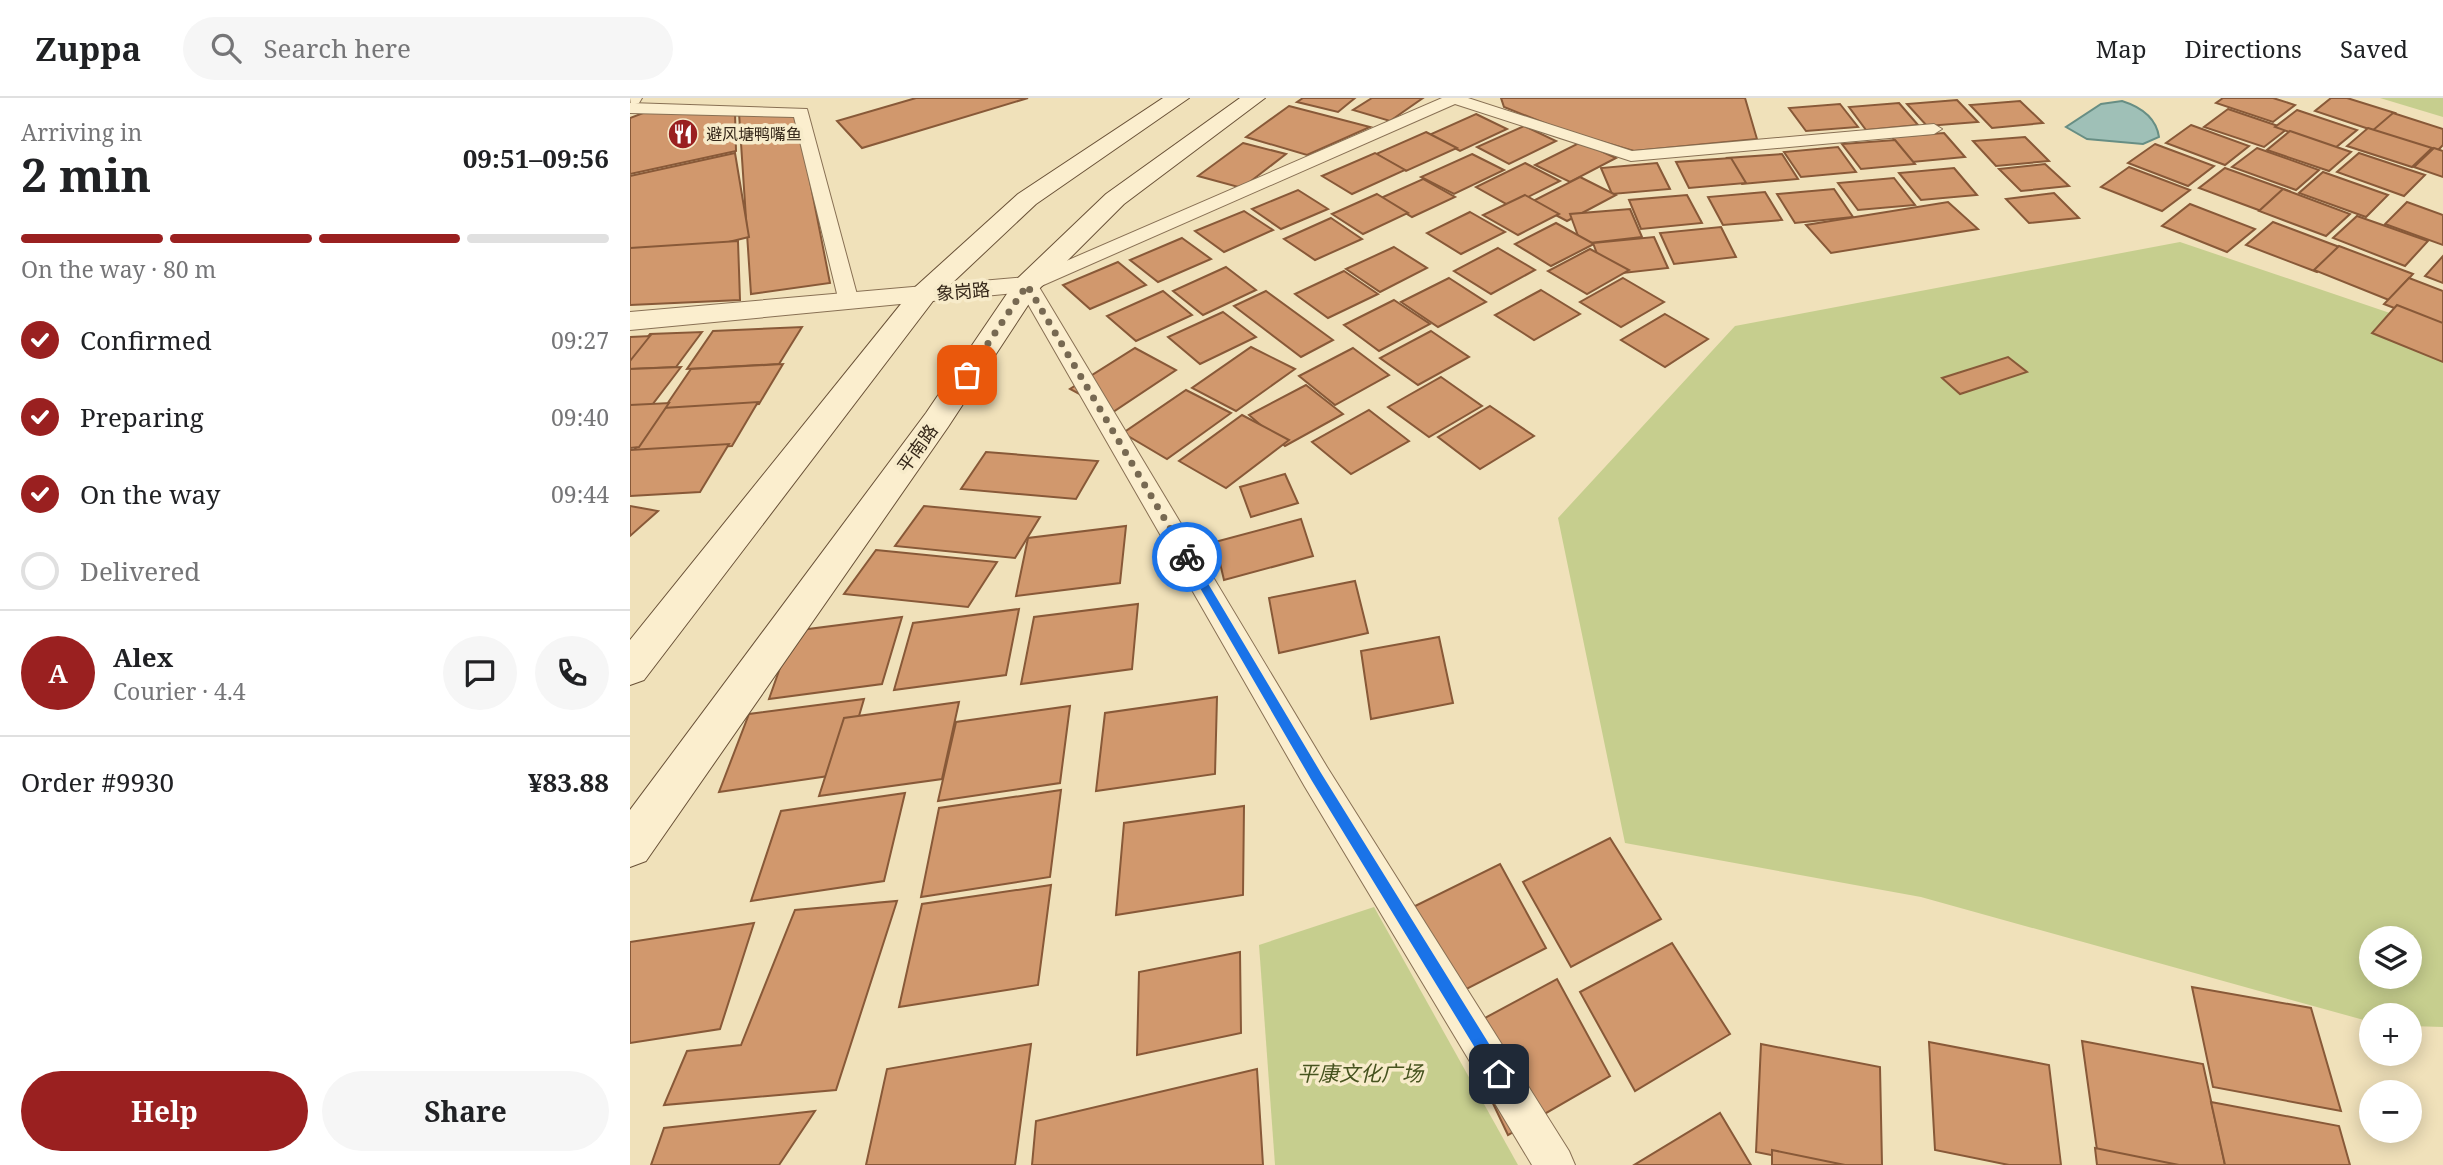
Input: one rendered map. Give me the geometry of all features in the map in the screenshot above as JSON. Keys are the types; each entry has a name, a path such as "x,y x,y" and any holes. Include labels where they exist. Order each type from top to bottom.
{"main road":[{"path":"630,669 923,295 1027,199 1178,98"},
{"name":"平南路","path":"630,846 937,420 1027,285 1115,199 1254,98"},
{"name":"象岗路","path":"630,321 1027,285"}],"lane":[{"path":"1555,1165 1309,765 1027,285 1454,98 1630,156 1934,129"},
{"path":"630,108 801,112 849,302"}],"green space":[{"path":"2380,98 2443,98 2443,117"},
{"path":"2180,242 2443,331 2443,1027 2422,1026 2422,1003 2359,1003 2359,1019 1921,897 1625,843 1558,518 1735,326"},
{"name":"平康文化广场","path":"1374,907 1518,1165 1275,1165 1259,945"}],"water":[{"path":"2122,101 2135,106 2151,118 2159,137 2143,144 2087,139 2066,127 2101,104"}],"building":[{"path":"916,98 1028,98 862,148 837,121"},
{"path":"1303,98 1355,98 1338,112 1297,102"},
{"path":"1372,98 1423,98 1390,121 1353,110"},
{"path":"1501,98 1745,98 1757,139 1634,151 1562,130 1504,107"},
{"path":"2223,98 2273,98 2295,105 2273,122 2216,103"},
{"path":"2331,98 2347,98 2395,113 2375,131 2315,111"},
{"path":"1957,100 1978,122 1927,126 1907,104"},
{"path":"2020,101 2043,123 1992,128 1970,105"},
{"path":"1899,103 1918,125 1866,130 1849,107"},
{"path":"1840,104 1858,127 1806,131 1789,108"},
{"path":"1289,106 1370,127 1307,155 1246,137"},
{"path":"2228,109 2287,129 2264,147 2204,127"},
{"name":"避风塘鸭嘴鱼","path":"651,110 735,113 736,151 630,174 630,118"},
{"path":"2297,110 2357,130 2335,148 2275,127"},
{"path":"739,113 797,115 830,283 751,294"},
{"path":"2393,113 2443,129 2443,145 2436,152 2372,131"},
{"path":"1476,114 1507,129 1460,151 1429,135"},
{"path":"2191,125 2249,146 2225,165 2166,143"},
{"path":"1524,126 1556,141 1509,164 1477,147"},
{"path":"2368,128 2432,148 2412,167 2347,146"},
{"path":"2290,131 2351,152 2329,171 2267,150"},
{"path":"1426,132 1457,148 1406,171 1376,154"},
{"path":"1944,133 1965,157 1912,162 1892,137"},
{"path":"2025,137 2049,161 1996,166 1973,141"},
{"path":"1895,140 1915,164 1861,169 1842,144"},
{"path":"1581,142 1616,158 1570,182 1535,165"},
{"path":"1243,143 1286,154 1242,188 1198,176"},
{"path":"2155,144 2214,166 2188,186 2128,163"},
{"path":"1838,147 1856,172 1801,177 1784,152"},
{"path":"2257,148 2319,170 2296,190 2232,167"},
{"path":"2434,148 2443,151 2443,177 2414,167"},
{"path":"735,153 749,237 630,266 630,176"},
{"path":"1375,153 1405,170 1352,194 1322,176"},
{"path":"2359,153 2425,175 2404,196 2337,172"},
{"path":"1472,154 1504,170 1454,194 1421,177"},
{"path":"1782,154 1798,179 1742,184 1727,158"},
{"path":"1731,158 1746,183 1689,188 1676,162"},
{"path":"1525,163 1560,181 1510,206 1476,187"},
{"path":"1657,163 1670,189 1612,194 1601,168"},
{"path":"2045,164 2069,186 2021,191 1999,169"},
{"path":"2129,167 2190,190 2162,211 2101,187"},
{"path":"1954,168 1977,195 1921,200 1899,173"},
{"path":"2225,168 2289,191 2264,212 2199,188"},
{"path":"2323,172 2388,195 2366,217 2299,193"},
{"path":"1580,177 1616,195 1567,221 1531,202"},
{"path":"1894,178 1915,205 1858,210 1838,183"},
{"path":"1423,179 1455,197 1412,217 1381,198"},
{"path":"1834,189 1853,217 1795,223 1777,194"},
{"path":"2283,189 2350,214 2326,236 2259,211"},
{"path":"1298,190 1328,209 1281,229 1252,209"},
{"path":"1765,192 1782,220 1723,225 1708,197"},
{"path":"2054,193 2079,218 2029,223 2006,199"},
{"path":"1377,194 1408,213 1363,234 1332,214"},
{"path":"1525,195 1559,214 1518,235 1483,215"},
{"path":"1687,195 1702,223 1641,229 1629,200"},
{"path":"1948,202 1978,229 1831,253 1806,225"},
{"path":"2407,202 2443,215 2443,245 2385,224"},
{"path":"2190,204 2255,229 2227,252 2162,226"},
{"path":"1630,209 1642,237 1581,244 1570,214"},
{"path":"1244,211 1273,230 1224,252 1195,231"},
{"path":"1470,212 1505,232 1461,254 1427,233"},
{"path":"2357,216 2428,241 2405,266 2333,238"},
{"path":"1331,218 1362,239 1315,260 1284,239"},
{"path":"2273,222 2342,248 2317,272 2246,245"},
{"path":"1556,223 1594,244 1551,266 1515,244"},
{"path":"1721,227 1736,257 1674,264 1660,233"},
{"path":"1654,237 1668,268 1605,275 1593,243"},
{"path":"1182,238 1211,259 1158,282 1130,260"},
{"path":"738,241 740,300 630,305 630,248"},
{"path":"2339,246 2413,274 2389,300 2314,270"},
{"path":"1394,247 1427,268 1380,292 1346,269"},
{"path":"1498,248 1535,270 1491,294 1454,271"},
{"path":"1590,249 1629,270 1587,294 1548,271"},
{"path":"2443,256 2443,283 2425,276"},
{"path":"1118,262 1146,285 1090,309 1063,285"},
{"path":"1226,267 1256,290 1203,315 1173,291"},
{"path":"1344,271 1378,294 1328,318 1295,294"},
{"path":"1449,278 1486,302 1438,327 1401,302"},
{"path":"1623,278 1664,302 1621,327 1580,302"},
{"path":"2409,278 2443,291 2443,327 2384,304"},
{"path":"1541,290 1580,314 1534,340 1495,315"},
{"path":"1163,291 1192,315 1136,341 1107,316"},
{"path":"1266,291 1333,340 1301,357 1234,306"},
{"path":"1394,300 1430,324 1379,351 1344,325"},
{"path":"2397,305 2443,323 2443,362 2372,333"},
{"path":"1223,312 1256,337 1200,364 1168,337"},
{"path":"1665,314 1708,339 1665,367 1621,340"},
{"path":"802,327 779,364 687,369 713,331"},
{"path":"1431,331 1469,357 1418,385 1380,358"},
{"path":"702,332 676,367 630,369 630,359 650,334"},
{"path":"650,336 630,361 630,337"},
{"path":"1251,347 1295,369 1236,411 1192,388"},
{"path":"1135,348 1176,370 1113,412 1070,389"},
{"path":"1353,348 1389,375 1335,405 1299,376"},
{"path":"2008,357 2027,372 1960,394 1942,378"},
{"path":"783,364 759,404 663,410 691,369"},
{"path":"681,367 652,405 630,406 630,369"},
{"path":"1441,377 1482,406 1429,437 1388,407"},
{"path":"1306,385 1343,414 1285,446 1249,415"},
{"path":"1186,390 1231,413 1167,459 1123,433"},
{"path":"758,402 732,446 633,452 663,408"},
{"path":"669,403 639,447 630,448 630,405"},
{"path":"1490,406 1534,436 1480,469 1438,437"},
{"path":"1369,410 1409,441 1351,474 1312,442"},
{"path":"1242,415 1289,440 1226,488 1179,461"},
{"path":"729,444 700,492 630,496 630,450"},
{"path":"986,452 1098,461 1076,499 961,489"},
{"path":"1285,474 1298,503 1251,517 1240,487"},
{"path":"630,506 658,511 630,536"},
{"path":"924,506 1040,517 1015,558 895,546"},
{"path":"1301,519 1313,556 1224,580 1215,542"},
{"path":"1126,526 1120,583 1016,596 1028,538"},
{"path":"876,550 997,562 968,607 844,594"},
{"path":"1355,581 1368,633 1279,653 1269,598"},
{"path":"1138,604 1132,669 1021,684 1034,617"},
{"path":"1019,609 1006,675 894,690 913,623"},
{"path":"902,617 882,684 769,699 793,631"},
{"path":"1439,637 1453,703 1371,719 1361,651"},
{"path":"1217,697 1215,774 1096,791 1105,713"},
{"path":"864,699 842,774 719,792 749,714"},
{"path":"959,702 942,779 819,796 844,718"},
{"path":"1070,706 1060,783 938,801 956,722"},
{"path":"1061,790 1050,877 921,897 939,808"},
{"path":"905,793 884,881 751,901 781,811"},
{"path":"1244,806 1243,895 1116,915 1124,823"},
{"path":"1610,838 1661,919 1571,967 1523,882"},
{"path":"1500,864 1546,948 1449,998 1407,910"},
{"path":"1051,885 1038,985 899,1007 922,904"},
{"path":"897,901 836,1090 664,1105 687,1051 741,1045 795,910"},
{"path":"754,923 720,1029 630,1043 630,942"},
{"path":"1672,943 1730,1034 1635,1091 1580,992"},
{"path":"1240,952 1241,1033 1137,1055 1139,972"},
{"path":"1557,979 1610,1076 1508,1135 1459,1032"},
{"path":"2192,987 2311,1008 2341,1111 2213,1087"},
{"path":"2082,1041 2203,1064 2225,1165 2173,1165 2097,1150"},
{"path":"1929,1042 2049,1065 2061,1165 2009,1165 1935,1150"},
{"path":"1031,1044 1015,1165 866,1165 887,1069"},
{"path":"1761,1044 1880,1067 1882,1165 1821,1165 1756,1152"},
{"name":"平康文化广场","path":"1257,1069 1263,1165 1032,1165 1036,1121"},
{"path":"2211,1102 2339,1126 2350,1165 2225,1165"},
{"path":"815,1111 779,1165 651,1165 664,1128"},
{"path":"1720,1113 1751,1165 1634,1165"},
{"path":"2095,1148 2179,1165 2097,1165"},
{"path":"1772,1150 1845,1165 1772,1165"}],"way so far":[{"path":"967,375 1027,285 1187,557"}],"place":[{"name":"避风塘鸭嘴鱼","path":"683,134"}],"route":[{"path":"1187,557 1317,777 1499,1074"}]}
